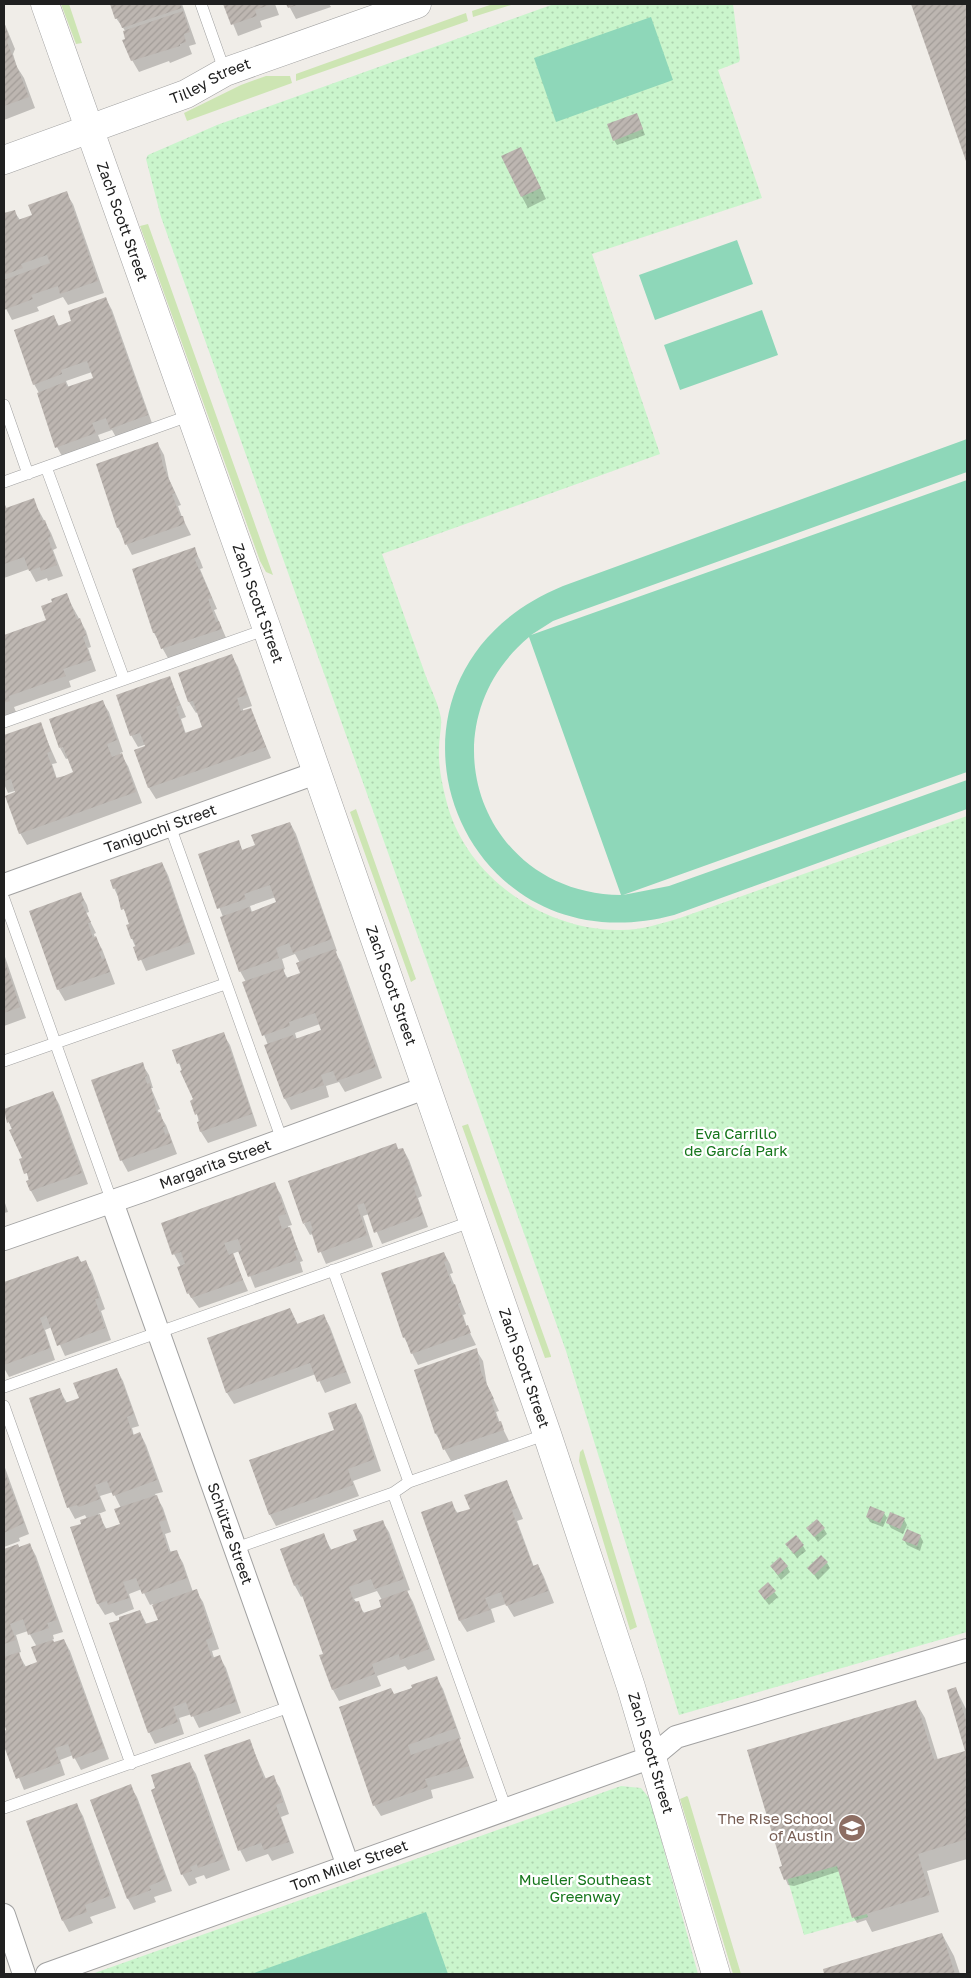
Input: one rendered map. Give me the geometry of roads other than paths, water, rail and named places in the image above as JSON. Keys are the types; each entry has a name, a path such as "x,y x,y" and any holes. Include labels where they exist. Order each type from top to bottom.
{"street":[{"name":"Zach Scott Street","path":"44,4 192,415 547,1434 652,1757 716,1974"},
{"name":"Tilley Street","path":"4,160 186,94 225,72 417,4"},
{"name":"Taniguchi Street","path":"4,885 316,773"},
{"name":"Margarita Street","path":"4,1239 112,1202 425,1088"},
{"name":"Schütze Street","path":"112,1202 348,1866"},
{"path":"652,1757 676,1737 967,1650"},
{"name":"Tom Miller Street","path":"47,1974 652,1757"},
{"path":"4,1915 24,1974"}],"lane":[{"path":"201,4 225,72"},
{"path":"4,405 28,474"},
{"path":"4,482 192,415"},
{"path":"46,467 124,679"},
{"path":"4,722 267,629"},
{"path":"170,826 282,1140"},
{"path":"4,899 54,1044 112,1202"},
{"path":"4,1061 225,984"},
{"path":"4,1387 473,1221"},
{"path":"333,1270 409,1482"},
{"path":"4,1406 131,1764"},
{"path":"236,1548 393,1493 409,1482 547,1434"},
{"path":"393,1493 506,1809"},
{"path":"4,1808 292,1706"}],"place":[{"name":"The Rise School of Austin","path":"852,1828"}],"park label":[{"name":"Eva Carrillo de García Park","path":"736,1142"},
{"name":"Mueller Southeast Greenway","path":"585,1888"}]}
